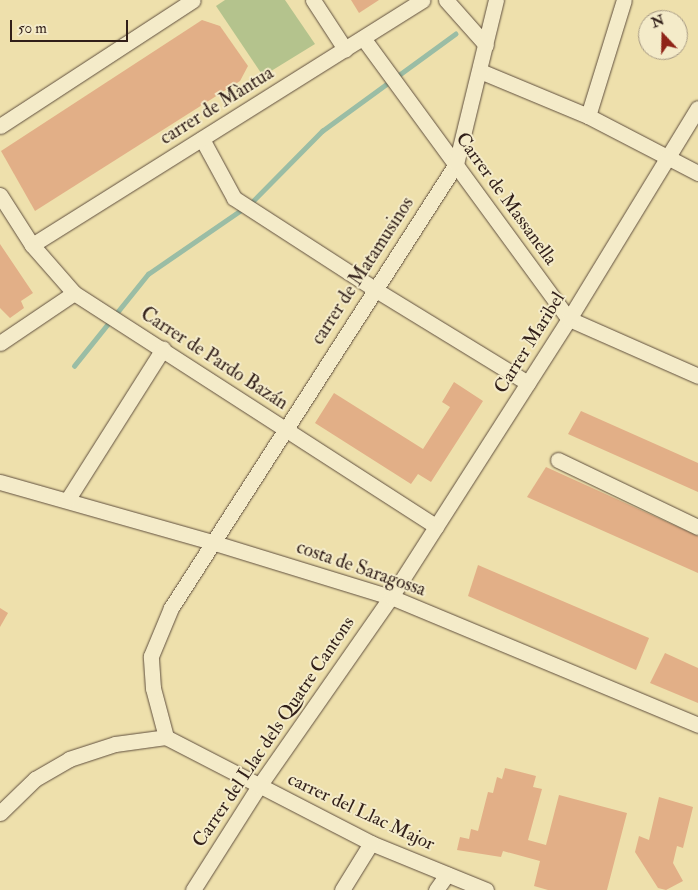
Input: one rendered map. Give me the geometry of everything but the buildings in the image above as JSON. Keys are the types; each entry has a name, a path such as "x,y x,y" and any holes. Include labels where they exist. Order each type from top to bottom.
{"street":[{"path":"0,126 193,0"},
{"path":"313,0 345,49"},
{"name":"carrer de Màntua","path":"32,246 423,0"},
{"path":"446,0 486,45"},
{"name":"carrer de Matamusinos","path":"166,737 153,688 151,656 171,608 215,543 285,429 456,164 496,0"},
{"path":"588,116 624,0"},
{"name":"Carrer de Massanella","path":"363,38 569,319"},
{"path":"480,71 588,116 665,158 698,173"},
{"name":"Carrer Maribel","path":"390,597 569,319 665,158 698,108"},
{"path":"202,139 238,200 376,290 528,383"},
{"name":"Carrer de Pardo Bazán","path":"0,195 32,246 74,293 436,526"},
{"path":"0,343 74,293"},
{"path":"569,319 698,376"},
{"path":"68,500 163,349"},
{"path":"558,460 698,527"},
{"name":"costa de Saragossa","path":"0,482 215,543 390,597 698,726"},
{"name":"Carrer del Llac dels Quatre Cantons","path":"193,890 259,786 390,597"},
{"path":"0,813 35,780 68,759 115,744 166,737"},
{"name":"carrer del Llac Major","path":"166,737 371,844 486,890"},
{"path":"342,890 371,844"},
{"path":"436,890 447,874"}],"green space":[{"path":"225,0 285,0 315,44 263,76 216,6"}],"waterway":[{"path":"250,204 322,131 455,34"},
{"path":"74,366 148,274 244,208"}]}
